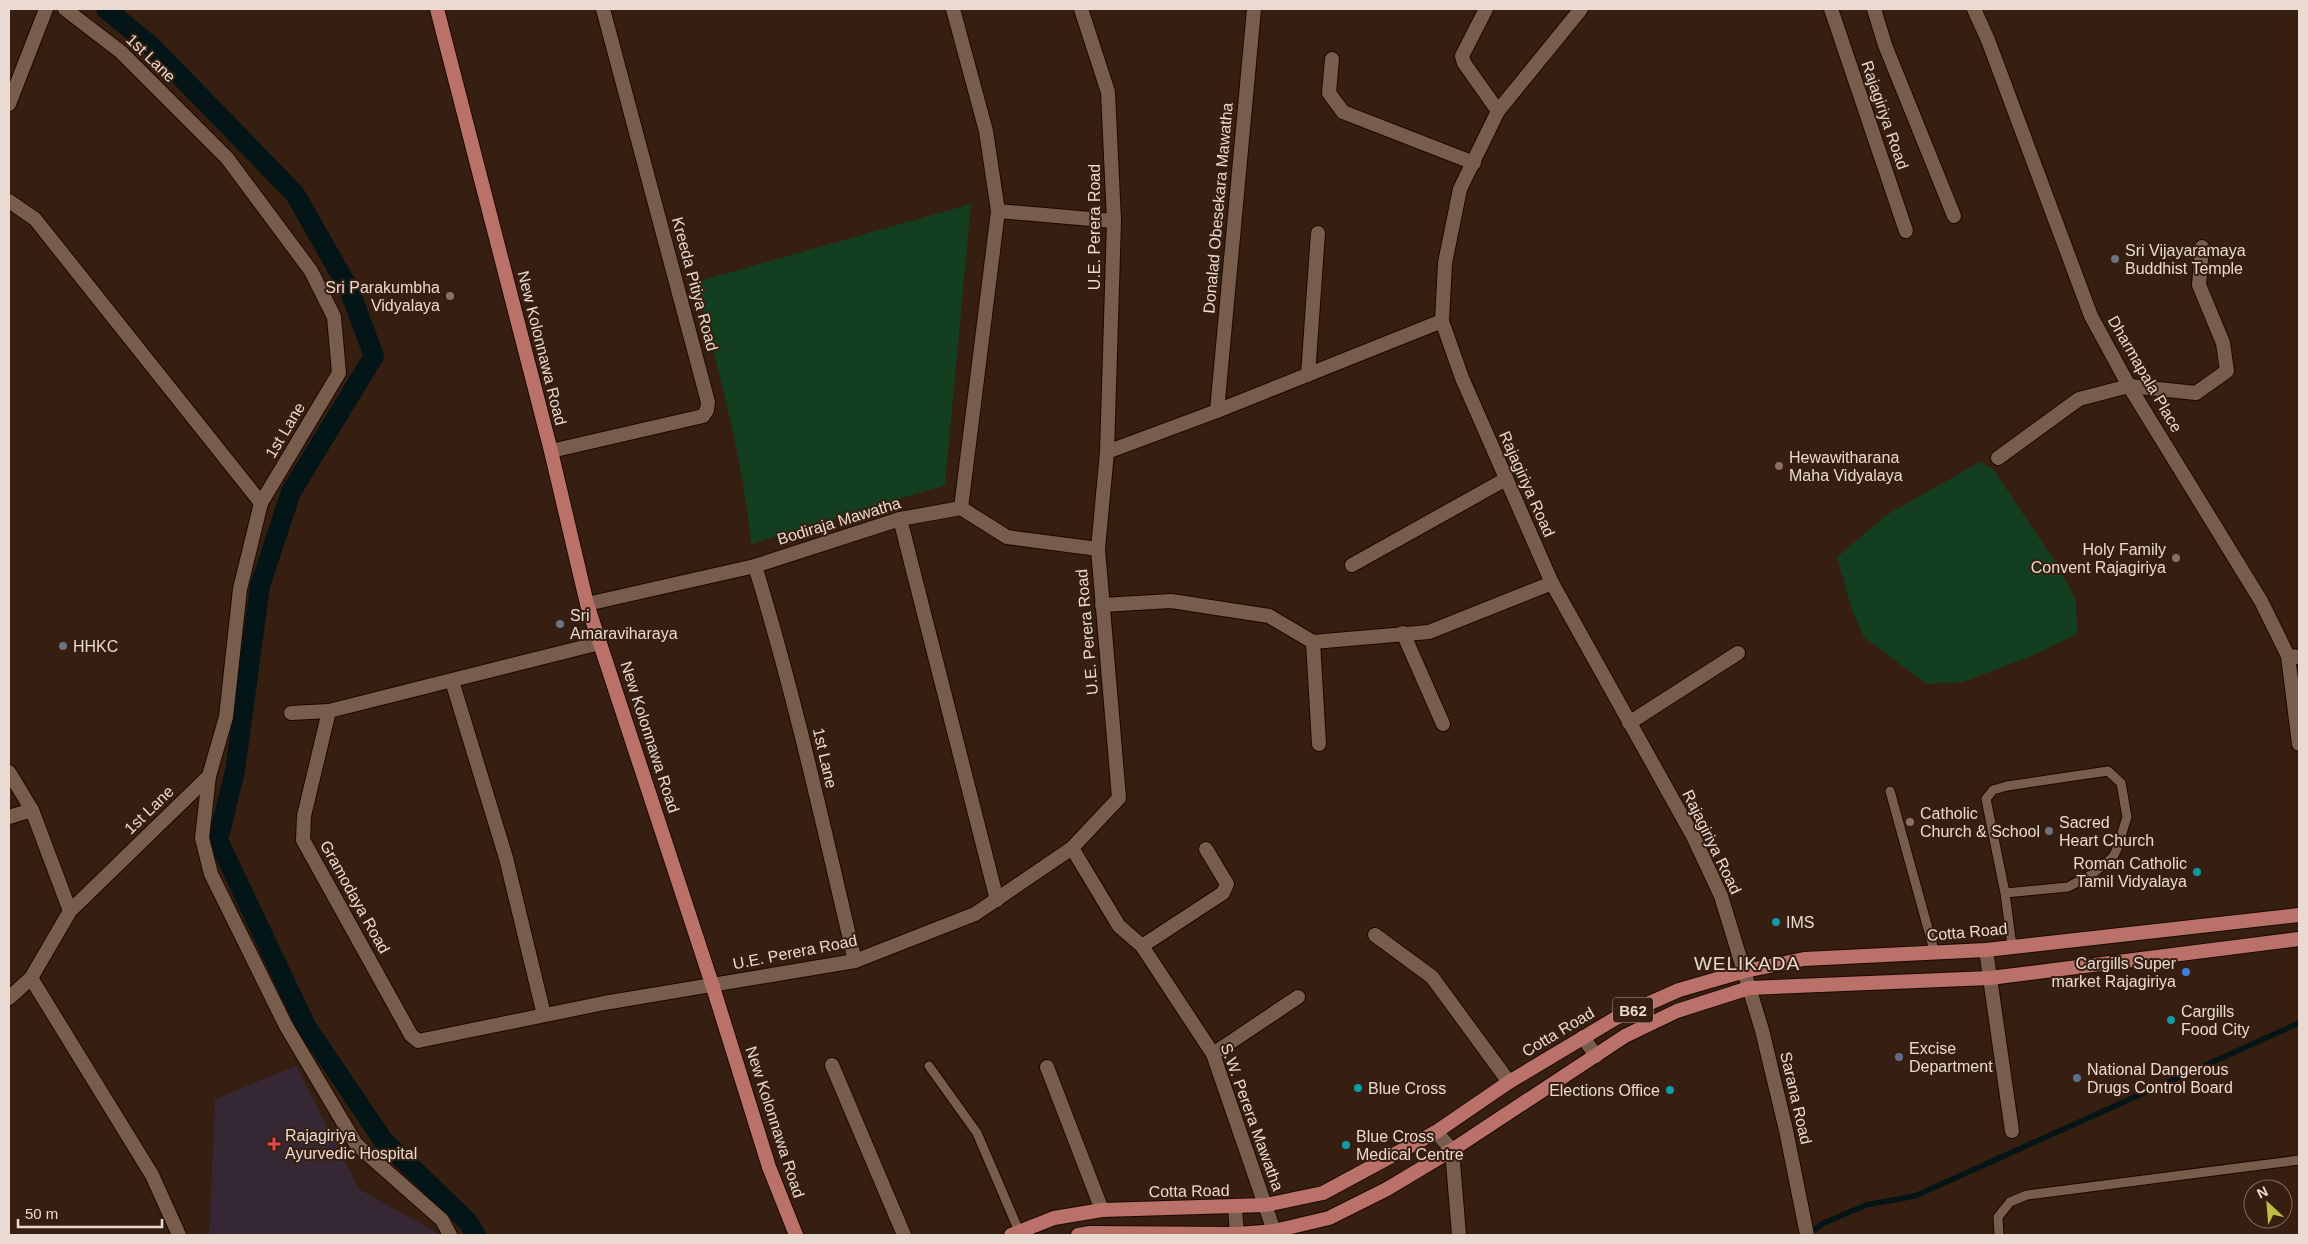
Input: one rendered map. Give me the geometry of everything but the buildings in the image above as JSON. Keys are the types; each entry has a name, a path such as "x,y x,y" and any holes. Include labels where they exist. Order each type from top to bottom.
{"main road":[{"name":"New Kolonnawa Road","path":"437,9 551,451 587,604 770,1167 796,1235"},
{"name":"Cotta Road","path":"1015,1233 1054,1218 1102,1210 1235,1208 1266,1205 1324,1194 1436,1132 1509,1082 1616,1018 1679,990 1745,971 1804,959 1986,950 2299,916"},
{"name":"B62","path":"1078,1235 1090,1233 1237,1234 1274,1231 1329,1218 1387,1189 1452,1150 1625,1036 1677,1011 1749,988 1990,978 2299,939"}],"street":[{"path":"9,104 46,9"},
{"name":"1st Lane","path":"9,998 31,978 70,911 209,776 226,717 240,589 261,503 339,373 334,317 312,271 227,158 121,52 65,9"},
{"name":"Kreeda Pitiya Road","path":"551,451 703,416 707,410 708,402 603,9"},
{"path":"953,9 986,131 998,211 962,508 1007,537 1098,549"},
{"name":"U.E. Perera Road","path":"712,984 793,973 855,961 975,914 1072,848 1119,798 1098,549 1107,452 1114,221 1108,92 1081,9"},
{"name":"Donalad Obesekara Mawatha","path":"1218,411 1254,9"},
{"path":"1486,9 1462,56 1464,63 1498,112"},
{"name":"Rajagiriya Road","path":"1581,9 1498,112 1460,189 1445,263 1442,320 1462,378 1552,583 1693,836 1721,896 1745,971"},
{"name":"Rajagiriya Road","path":"1831,9 1906,232"},
{"path":"1874,9 1885,45 1954,216"},
{"name":"Dharmapala Place","path":"1974,9 1992,50 2092,316 2129,386 2261,601 2293,657 2299,744"},
{"path":"1332,59 1329,93 1343,112 1474,163"},
{"path":"9,200 35,219 261,503"},
{"path":"998,211 1114,221"},
{"path":"1308,374 1318,233"},
{"path":"1998,458 2079,399 2129,386 2196,393 2227,371 2223,342 2199,285 2202,247"},
{"path":"1107,452 1218,411 1442,320"},
{"path":"1352,565 1506,479"},
{"name":"Bodiraja Mawatha","path":"587,604 755,566 900,519 962,508"},
{"path":"900,519 997,900"},
{"name":"1st Lane","path":"755,566 778,641 855,961"},
{"path":"1102,605 1171,601 1269,616 1313,642 1429,632 1552,583"},
{"path":"1403,633 1443,724"},
{"path":"1313,642 1318,744"},
{"path":"291,713 330,711 600,643"},
{"path":"1629,723 1738,653"},
{"path":"452,681 506,858 544,1015"},
{"name":"Gramodaya Road","path":"330,711 304,816 303,840 411,1035 418,1041 428,1041 544,1015 712,984"},
{"path":"9,772 32,810 70,911"},
{"path":"209,776 202,838 211,874 286,1026 356,1144 442,1220 450,1235"},
{"path":"9,817 32,810"},
{"name":"S.W. Perera Mawatha","path":"1072,848 1119,926 1142,946 1213,1054 1274,1231"},
{"path":"1142,946 1223,892 1227,884 1206,849"},
{"path":"1375,935 1432,976 1509,1082"},
{"path":"1986,950 2012,1130"},
{"name":"Sarana Road","path":"1745,971 1762,1030 1807,1235"},
{"path":"31,978 152,1175 179,1235"},
{"path":"1213,1054 1298,997"},
{"path":"1584,1037 1596,1056"},
{"path":"832,1065 904,1235"},
{"path":"1047,1067 1102,1210"},
{"path":"1436,1132 1452,1150 1459,1235"},
{"path":"1235,1208 1237,1234"}],"lane":[{"path":"2005,893 2068,887 2091,875 2112,857 2117,849 2127,817 2121,783 2108,771 2007,786 1993,790 1986,799 2005,893 2012,946"},
{"path":"1890,791 1935,954"},
{"path":"929,1066 977,1133 1015,1233"},
{"path":"1999,1235 1998,1218 2010,1202 2027,1195 2299,1160"}],"shaded area":[{"name":"Rajagiriya Ayurvedic Hospital","path":"296,1066 359,1189 436,1232 438,1235 209,1235 215,1099"}],"green space":[{"path":"971,204 945,485 751,544 736,445 696,282"},
{"path":"1980,462 1993,469 2054,560 2076,600 2077,634 2034,655 1963,682 1926,684 1864,637 1852,610 1837,557 1888,514"}],"waterway":[{"path":"106,9 152,47 295,194 349,289 374,356 291,492 260,586 235,771 218,840 306,1026 383,1140 468,1222 476,1235"},
{"path":"1807,1235 1824,1223 1866,1205 1915,1196 2299,1023"}],"place":[{"name":"Sri Vijayaramaya Buddhist Temple","path":"2115,259"},
{"name":"Sri Parakumbha Vidyalaya","path":"450,296"},
{"name":"Hewawitharana Maha Vidyalaya","path":"1779,466"},
{"name":"Holy Family Convent Rajagiriya","path":"2176,558"},
{"name":"Sri Amaraviharaya","path":"560,624"},
{"name":"HHKC","path":"63,646"},
{"name":"Catholic Church & School","path":"1910,822"},
{"name":"Sacred Heart Church","path":"2049,831"},
{"name":"Roman Catholic Tamil Vidyalaya","path":"2197,872"},
{"name":"IMS","path":"1776,922"},
{"name":"Cargills Super market Rajagiriya","path":"2186,972"},
{"name":"Cargills Food City","path":"2171,1020"},
{"name":"Excise Department","path":"1899,1057"},
{"name":"National Dangerous Drugs Control Board","path":"2077,1078"},
{"name":"Blue Cross","path":"1358,1088"},
{"name":"Elections Office","path":"1670,1090"},
{"name":"Rajagiriya Ayurvedic Hospital","path":"274,1144"},
{"name":"Blue Cross Medical Centre","path":"1346,1145"}],"district":[{"name":"WELIKADA","path":"1747,963"}]}
